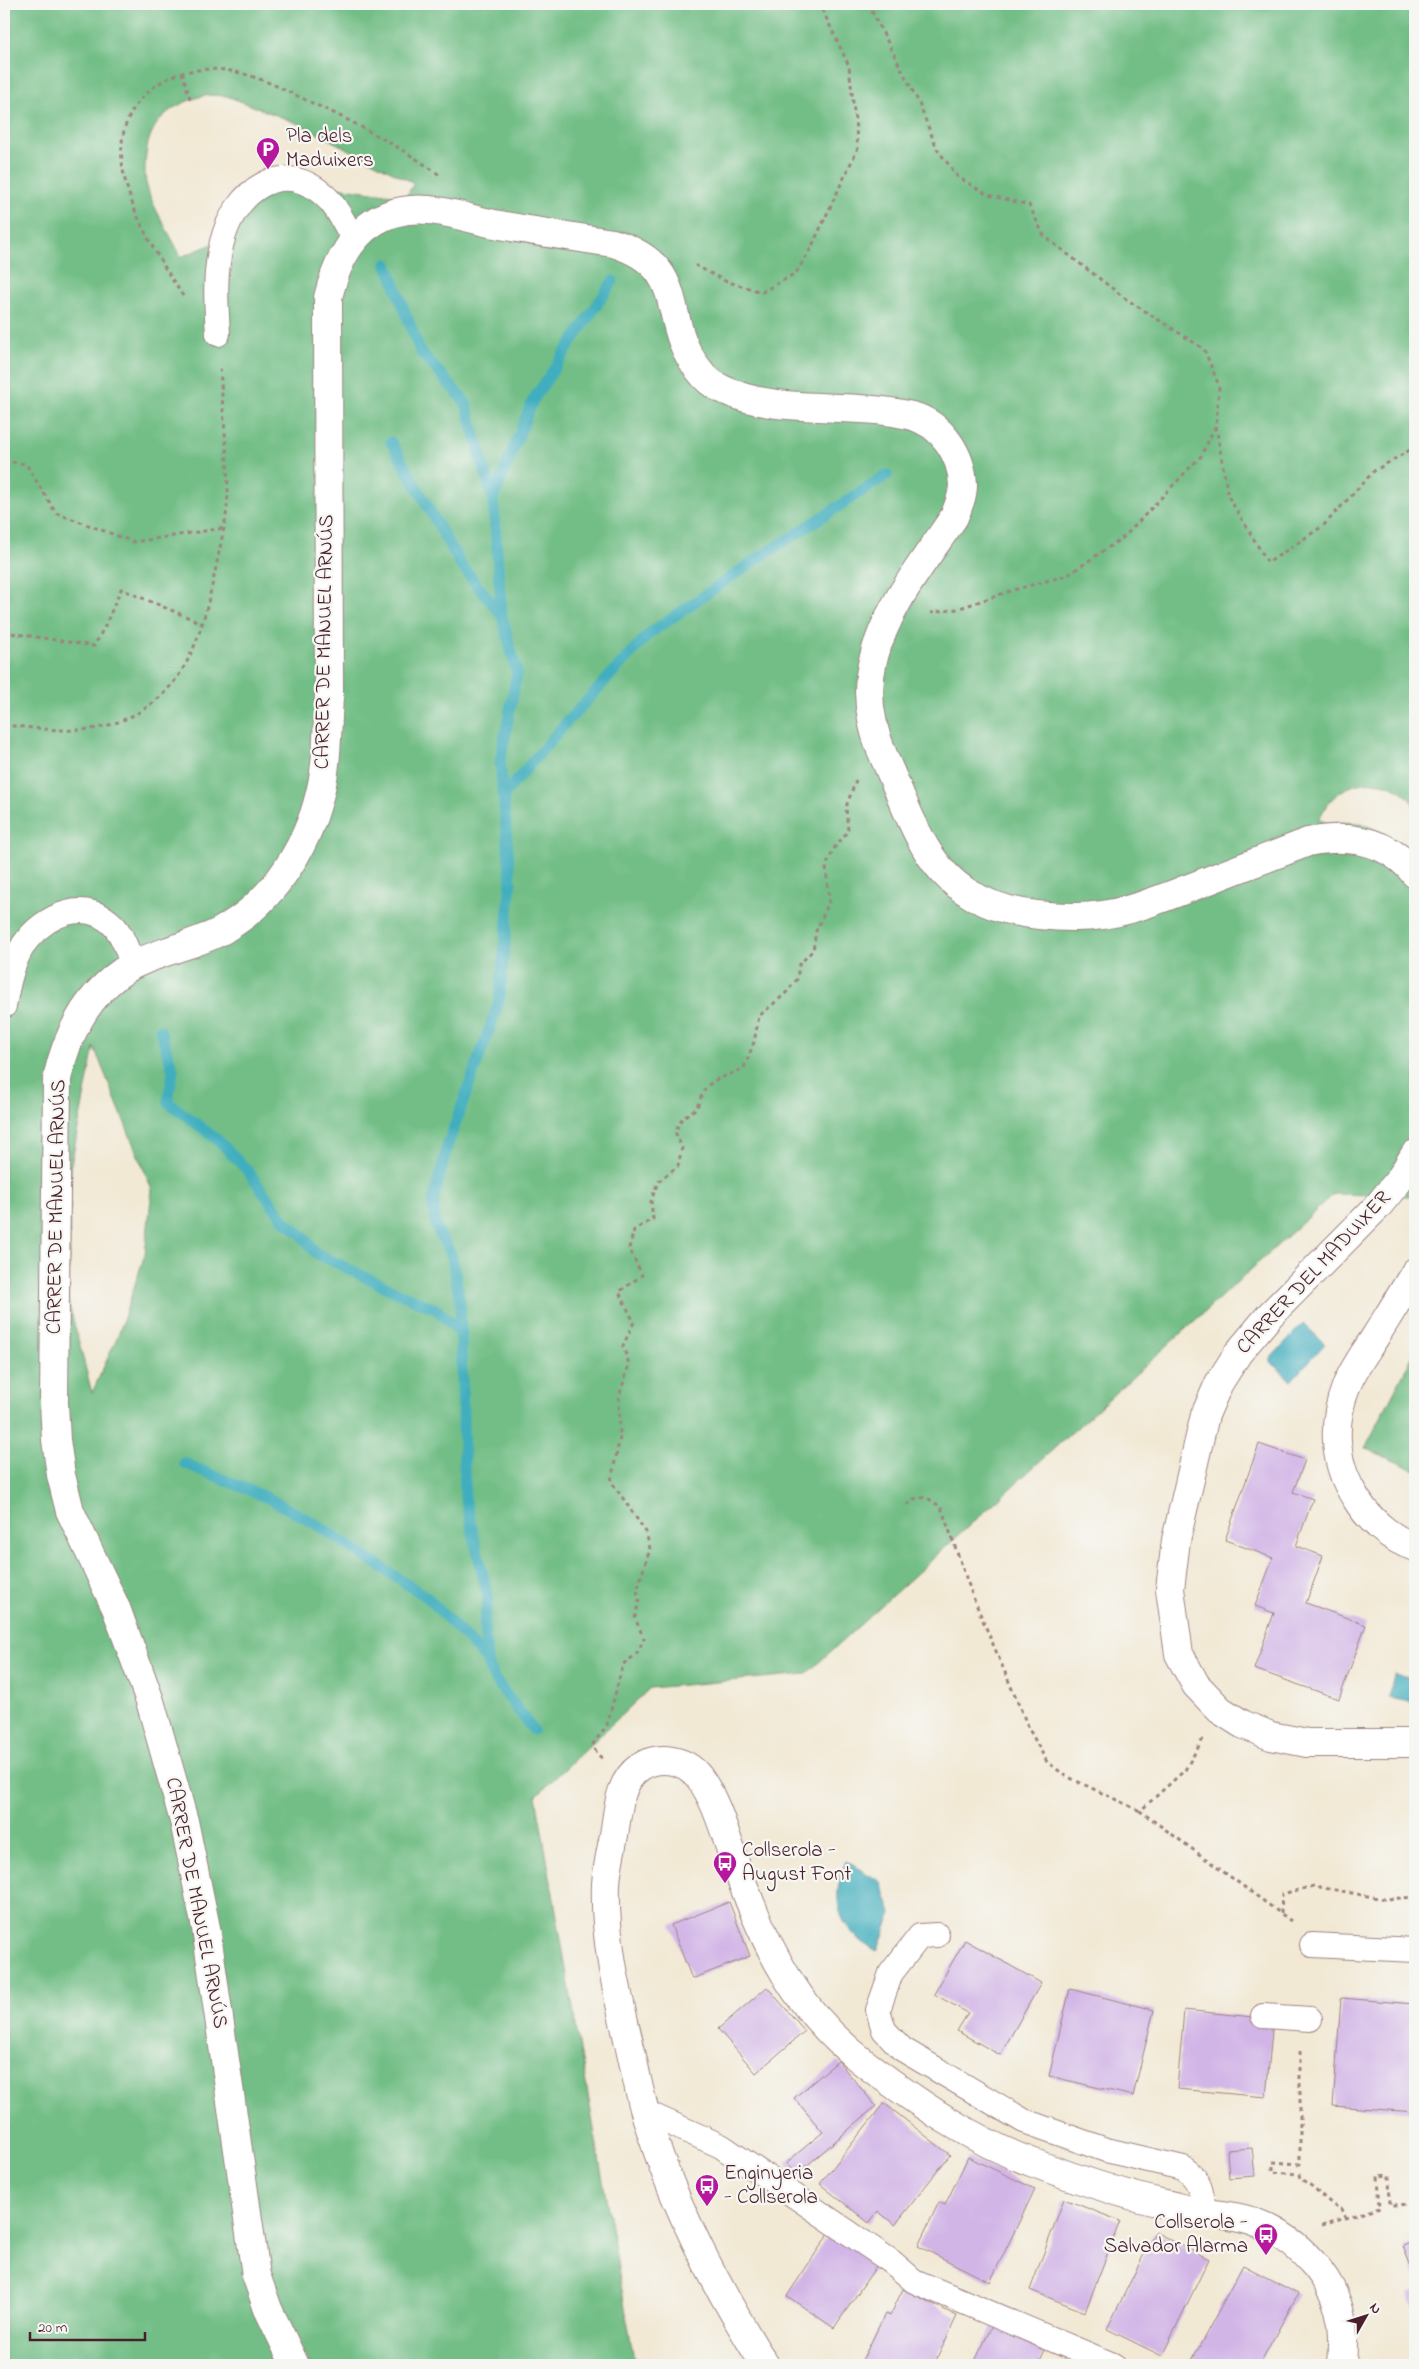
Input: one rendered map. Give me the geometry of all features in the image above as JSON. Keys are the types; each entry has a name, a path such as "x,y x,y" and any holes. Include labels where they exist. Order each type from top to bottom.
{"street":[{"name":"CARRER DE MANUEL ARNÚS","path":"295,2365 282,2343 256,2275 206,1928 184,1821 150,1701 116,1608 70,1511 61,1475 56,1440 54,1403 58,1079 64,1050 81,1015 94,997 132,965 226,929 249,911 270,890 288,867 304,840 315,812 323,783 328,697 328,298 340,259 353,239 378,220 394,213 430,210 500,225 613,243 629,248 660,272"},
{"path":"660,272 671,295 677,329 686,352 704,376 721,389 749,399 914,416 932,426 946,439 955,453 961,469 963,485 960,502 954,517 882,630 872,662 868,692 872,720 882,751 917,833 929,854 945,874 966,892 991,905 1046,916 1074,918 1109,914 1141,907 1308,842 1331,838 1354,839 1376,845 1394,854 1415,874"},
{"name":"CARRER DEL MADUIXER","path":"1415,1154 1400,1180 1270,1315 1219,1383 1205,1415 1176,1540 1170,1589 1180,1654 1196,1685 1220,1710 1242,1724 1271,1736 1307,1743 1415,1743"},
{"path":"1415,1272 1346,1385 1338,1412 1336,1438 1340,1465 1347,1482 1365,1513 1385,1531 1415,1547"},
{"path":"765,2365 719,2288 687,2222 662,2160 645,2112 614,1979 608,1927 606,1881 620,1796 629,1778 644,1764 658,1760 673,1760 686,1766 697,1775 712,1798 747,1895 782,1970 802,2001 825,2029 852,2054 930,2109 981,2140 1025,2160 1069,2176 1160,2203 1204,2213 1235,2216 1254,2222 1284,2238 1308,2258 1326,2280 1337,2302 1342,2322 1342,2354"}],"lane":[{"path":"218,334 216,276 222,240 238,205 256,188 268,181 282,179 304,184 328,200 353,239"},
{"path":"4,1006 10,975 24,945 35,930 49,919 61,913 87,911 108,921 116,928 127,947 132,965"},
{"path":"937,1935 920,1936 902,1958 891,1973 878,2010 884,2030 902,2049 1024,2121 1106,2150 1183,2168 1193,2174 1202,2190 1204,2213"},
{"path":"1312,1945 1415,1950"},
{"path":"1263,2016 1310,2019"},
{"path":"645,2112 721,2146 892,2262 914,2281 1113,2365"}],"path":[{"path":"660,272 690,262 725,281 762,292 796,273 812,248 858,148 849,66 823,11 824,4"},
{"path":"868,4 918,101 937,149 958,177 988,195 1029,205 1044,236 1126,299 1204,349 1219,386 1216,426 1228,496 1268,563 1324,525 1374,471 1415,447"},
{"path":"182,72 190,99"},
{"path":"887,621 957,609 1010,590 1068,575 1125,536 1201,456 1216,426"},
{"path":"4,461 26,464 56,513 134,542 224,528"},
{"path":"4,632 94,646 121,589 204,624"},
{"path":"629,1778 597,1754 592,1744 607,1725 623,1664 636,1655 644,1639 635,1618 639,1601 637,1590 650,1549 646,1532 611,1481 620,1437 619,1397 629,1364 623,1346 634,1322 619,1292 642,1275 630,1248 634,1230 653,1219 651,1201 658,1182 678,1166 682,1148 675,1132 682,1118 697,1108 702,1090 719,1078 744,1068 754,1042 759,1016 785,994 797,979 800,965 813,950 816,931 829,902 826,866 836,847 848,831 846,807 857,775"},
{"path":"907,1505 914,1499 926,1497 941,1506 973,1597 1029,1729 1047,1762 1066,1776 1140,1811 1309,1934 1312,1945"},
{"path":"1140,1811 1185,1770 1220,1710"},
{"path":"1281,1914 1282,1894 1314,1886 1384,1899 1415,1898"},
{"path":"1300,2045 1300,2164 1273,2162 1273,2172 1299,2174 1300,2179 1313,2185 1333,2206 1342,2209 1346,2218"},
{"path":"1316,2228 1380,2208 1378,2176 1388,2175 1390,2205 1415,2204"}],"green space":[{"path":"4,4 1415,4 1415,808 1408,797 1399,790 1376,782 1364,783 1342,791 1332,799 1319,819 1327,823 1363,824 1415,850 1415,1196 1334,1194 806,1674 650,1688 536,1796 635,2365 4,2365","holes":["206,95 227,96 299,124 414,183 406,197 282,179 237,205 222,240 181,257 149,192 145,174 146,152 150,137 160,119 185,102","94,1047 152,1190 145,1254 119,1333 92,1393 68,1300 71,1164"]},
{"path":"1415,1351 1415,1470 1365,1448"}],"water":[{"path":"1303,1323 1325,1344 1291,1381 1269,1360"},
{"path":"1394,1674 1415,1678 1415,1703 1389,1698"},
{"path":"846,1861 881,1882 892,1913 877,1951 853,1934 840,1913 838,1889"}],"building":[{"path":"1259,1444 1305,1460 1293,1492 1313,1499 1296,1546 1323,1556 1306,1603 1366,1625 1339,1699 1254,1669 1274,1613 1255,1606 1273,1558 1225,1540"},
{"path":"729,1902 750,1956 692,1979 671,1925"},
{"path":"965,1940 1041,1983 1000,2055 957,2031 968,2013 934,1994"},
{"path":"767,1987 805,2031 756,2073 718,2029"},
{"path":"1070,1989 1154,2010 1133,2096 1049,2076"},
{"path":"1341,1998 1415,2004 1415,2112 1333,2106"},
{"path":"1184,2010 1273,2019 1266,2097 1177,2089"},
{"path":"838,2061 876,2106 796,2175 786,2163 823,2132 794,2098"},
{"path":"884,2103 950,2155 895,2225 878,2211 869,2223 820,2184"},
{"path":"1252,2148 1255,2176 1229,2178 1227,2150"},
{"path":"968,2157 1035,2189 990,2282 918,2246 939,2202 945,2205"},
{"path":"1064,2199 1120,2221 1085,2312 1030,2290"},
{"path":"831,2230 879,2262 834,2328 787,2296"},
{"path":"1155,2232 1209,2259 1162,2356 1107,2329"},
{"path":"1415,2241 1415,2277 1403,2246"},
{"path":"1243,2265 1298,2294 1259,2365 1197,2365 1191,2362"},
{"path":"903,2289 957,2316 934,2365 860,2365 885,2314 890,2316"},
{"path":"1415,2290 1415,2309 1408,2293"},
{"path":"993,2324 1045,2350 1038,2365 973,2365"}],"waterway":[{"path":"387,264 420,351 466,403 493,499"},
{"path":"533,1730 493,1677 487,1660 484,1625 488,1598 465,1497 460,1301 452,1257 436,1227 433,1202 447,1147 499,1002 511,882 500,762 517,673 502,616 493,499 533,400 613,281"},
{"path":"391,442 461,565 502,616"},
{"path":"503,796 563,726 649,634 748,565 887,475"},
{"path":"160,1030 173,1070 168,1102 219,1141 247,1170 284,1220 302,1235 316,1253 398,1293 436,1309 462,1334"},
{"path":"184,1463 268,1498 314,1523 428,1598 487,1660"}],"place":[{"name":"Pla dels Maduixers","path":"268,170"},
{"name":"Collserola - August Font","path":"725,1884"},
{"name":"Enginyeria - Collserola","path":"707,2207"},
{"name":"Collserola - Salvador Alarma","path":"1266,2256"}]}
